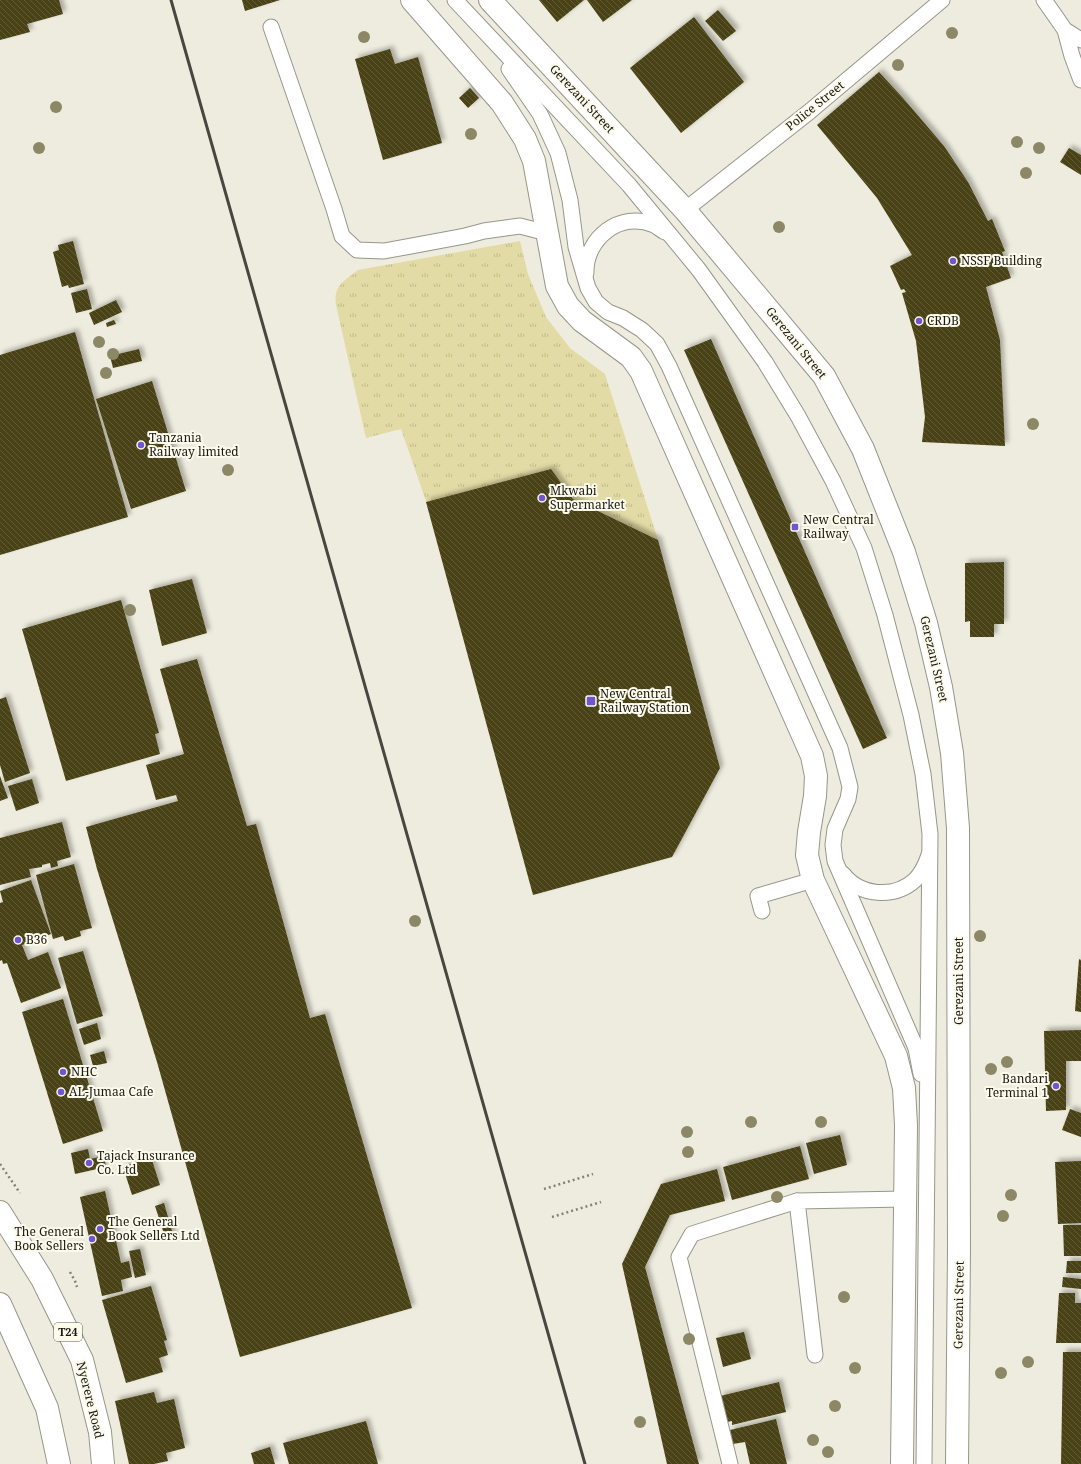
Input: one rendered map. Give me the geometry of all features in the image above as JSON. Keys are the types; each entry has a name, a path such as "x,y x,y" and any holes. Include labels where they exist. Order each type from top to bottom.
{"main road":[{"path":"412,0 502,103 525,139 534,161 557,286 568,306 582,321 631,357 641,371 812,756 816,776 816,796 808,832 807,855 813,880 896,1056 904,1096 906,1125 902,1464"},
{"name":"Gerezani Street","path":"490,0 685,210 824,376 863,449 904,552 926,623 941,687 952,753 958,828 959,1250 957,1464"},
{"name":"Nyerere Road","path":"0,1212 42,1278 82,1360 100,1432 103,1464"},
{"path":"0,1304 47,1408 59,1464"}],"lane":[{"path":"455,0 629,185 699,270 765,362 798,416 833,481 864,548 885,615 911,715 923,774 930,834 924,1464"},
{"name":"Police Street","path":"685,210 808,112 942,0"},
{"path":"1044,0 1065,30 1072,56 1081,80"},
{"path":"271,27 342,236 356,250 384,251 466,236 484,231 520,226 547,233"},
{"path":"482,29 540,114 558,153 570,200 576,247 588,288 596,302 608,312 623,318 642,330 657,344 669,366 840,748 850,787 848,799 835,829 833,845 835,861 916,1048 927,1104"},
{"path":"1065,30 1081,40"},
{"path":"588,288 585,272 588,256 595,241 607,230 622,223 637,221 653,225 667,233 678,244"},
{"path":"835,861 844,875 856,886 871,892 887,893 902,888 916,879 925,866 930,850"},
{"path":"762,911 758,896 813,880"},
{"path":"730,1464 679,1257 692,1234 797,1201 905,1199"},
{"path":"797,1201 815,1355"}],"path":[{"path":"544,1189 593,1174"},
{"path":"552,1217 601,1202"}],"green space":[{"path":"520,241 528,274 546,317 570,348 605,374 658,540 573,499 551,469 427,504 401,429 366,438 336,305 336,293 341,284 358,270"}],"building":[{"path":"0,0 59,0 63,14 27,24 30,32 0,40"},
{"path":"242,0 280,0 245,11"},
{"path":"539,0 584,0 557,22"},
{"path":"587,0 632,0 603,22"},
{"path":"718,10 736,31 723,41 705,21"},
{"path":"694,17 744,82 681,133 630,68"},
{"path":"390,49 395,64 418,57 442,143 383,160 355,59"},
{"name":"NSSF Building","path":"879,72 944,146 968,182 988,221 992,219 1005,251 1002,252 1011,278 986,287 1000,340 1005,446 922,442 925,417 916,341 902,293 906,292 904,289 901,290 890,266 912,255 877,198 817,125"},
{"path":"470,88 479,98 468,108 459,98"},
{"path":"1069,148 1081,155 1081,175 1060,162"},
{"path":"73,241 84,284 69,288 68,285 62,287 53,252 59,250 58,245"},
{"path":"87,289 92,309 76,313 71,293"},
{"path":"116,300 122,312 94,325 89,313"},
{"path":"114,320 116,324 107,327 106,323"},
{"path":"75,332 128,517 0,555 0,355"},
{"path":"711,339 887,738 863,749 684,350"},
{"path":"139,349 142,361 113,368 110,356"},
{"name":"Tanzania Railway limited","path":"152,381 186,491 131,509 96,399"},
{"name":"New Central Railway Station","path":"551,469 573,499 658,540 720,768 672,857 533,895 426,502"},
{"path":"1004,562 1004,624 994,624 994,637 970,637 970,621 965,622 965,563"},
{"path":"192,579 207,633 162,646 149,590"},
{"path":"121,600 159,733 155,734 160,754 66,781 22,629"},
{"path":"197,659 247,826 256,824 310,1018 325,1014 412,1308 240,1357 157,1062 97,869 86,827 178,801 176,795 156,800 146,765 184,754 160,669"},
{"path":"6,697 30,773 5,782 0,765 0,699"},
{"path":"0,776 8,798 0,801"},
{"path":"32,779 39,803 16,811 8,786"},
{"path":"62,822 71,857 57,861 58,866 51,868 50,863 42,865 42,867 29,869 31,877 0,885 0,838"},
{"path":"74,864 92,928 80,931 81,936 65,941 63,936 53,939 36,875"},
{"name":"B36","path":"31,880 51,934 22,945 28,960 48,952 61,988 21,1003 7,963 3,964 2,960 0,961 0,903 3,902 0,891"},
{"path":"83,951 103,1016 77,1024 58,958"},
{"path":"1079,959 1081,960 1081,1012 1075,1011"},
{"name":"NHC","path":"63,999 103,1131 63,1144 22,1012"},
{"path":"97,1023 101,1039 84,1045 79,1029"},
{"name":"Bandari Terminal 1","path":"1081,1030 1081,1061 1066,1061 1066,1110 1046,1111 1044,1031"},
{"path":"104,1051 107,1063 93,1066 90,1055"},
{"path":"1070,1109 1081,1113 1081,1137 1062,1130"},
{"path":"840,1135 847,1165 814,1174 806,1143"},
{"path":"800,1146 809,1179 732,1200 723,1167"},
{"name":"Tajack Insurance Co. Ltd","path":"88,1149 90,1159 104,1156 106,1167 75,1174 71,1153"},
{"path":"151,1157 160,1185 132,1195 123,1167"},
{"path":"1081,1161 1081,1223 1058,1224 1055,1162"},
{"path":"717,1169 725,1201 670,1215 645,1267 699,1464 667,1464 622,1264 661,1184"},
{"name":"The General Book Sellers Ltd","path":"105,1191 121,1263 129,1261 132,1277 121,1280 123,1291 102,1296 80,1197"},
{"path":"164,1203 174,1238 166,1240 155,1206"},
{"path":"1063,1225 1081,1225 1081,1256 1064,1256"},
{"path":"140,1249 146,1275 135,1278 129,1251"},
{"path":"1067,1261 1081,1261 1081,1273 1066,1273"},
{"path":"1063,1277 1081,1279 1081,1289 1062,1287"},
{"path":"151,1286 167,1340 164,1341 168,1355 159,1358 163,1372 126,1383 102,1300"},
{"path":"1059,1293 1075,1293 1075,1303 1081,1303 1081,1343 1056,1343"},
{"path":"744,1332 751,1359 723,1367 716,1338"},
{"path":"1063,1352 1081,1352 1081,1464 1061,1464"},
{"path":"779,1382 786,1412 732,1425 732,1421 727,1422 720,1396"},
{"path":"154,1392 157,1403 174,1399 185,1448 166,1453 168,1461 154,1464 129,1464 115,1401"},
{"path":"776,1419 787,1464 750,1464 745,1442 733,1444 730,1430"},
{"path":"366,1421 378,1464 289,1464 283,1443"},
{"path":"270,1447 275,1464 254,1464 251,1453"}],"railway":[{"path":"171,0 585,1464"}],"place":[{"name":"NSSF Building","path":"953,261"},
{"name":"CRDB","path":"919,321"},
{"name":"Tanzania Railway limited","path":"141,445"},
{"name":"Mkwabi Supermarket","path":"542,498"},
{"name":"New Central Railway","path":"795,527"},
{"name":"New Central Railway Station","path":"591,701"},
{"name":"B36","path":"18,940"},
{"name":"NHC","path":"63,1072"},
{"name":"Bandari Terminal 1","path":"1056,1086"},
{"name":"AL-Jumaa Cafe","path":"61,1092"},
{"name":"Tajack Insurance Co. Ltd","path":"89,1163"},
{"name":"The General Book Sellers Ltd","path":"100,1229"},
{"name":"The General Book Sellers","path":"92,1239"}]}
